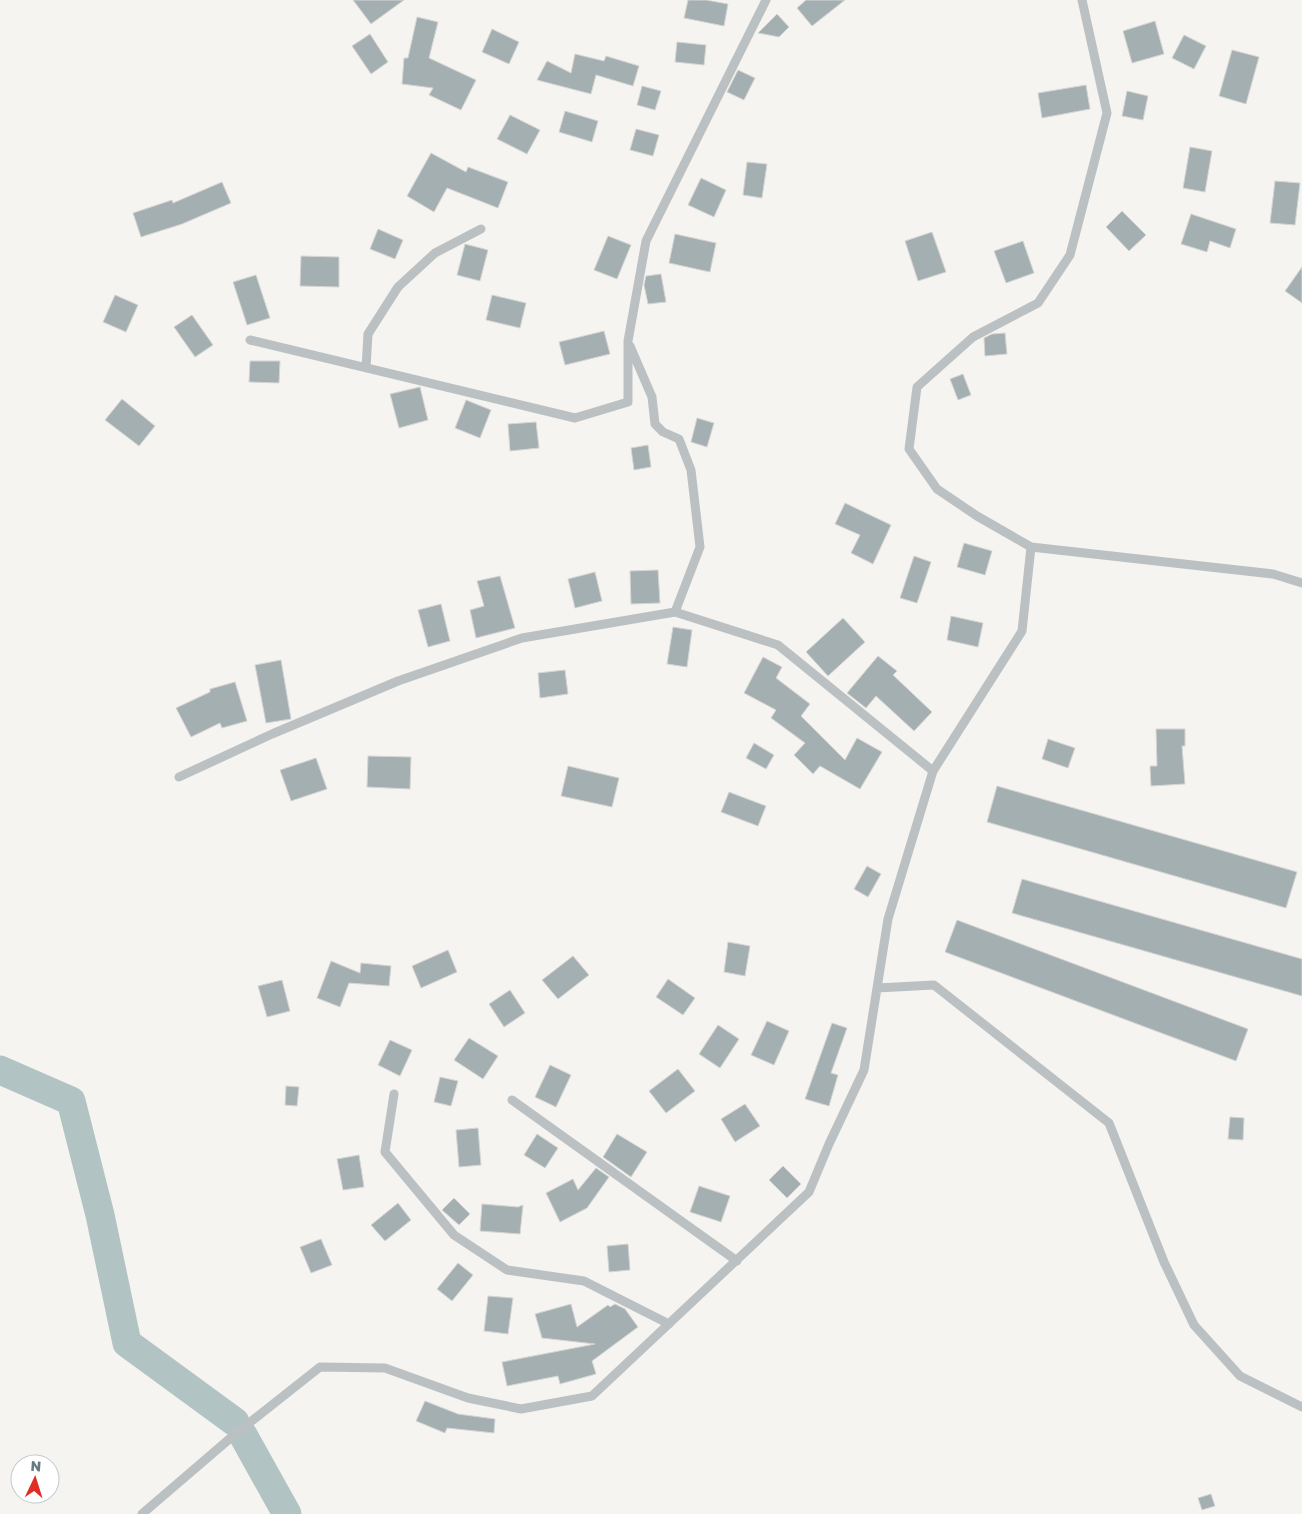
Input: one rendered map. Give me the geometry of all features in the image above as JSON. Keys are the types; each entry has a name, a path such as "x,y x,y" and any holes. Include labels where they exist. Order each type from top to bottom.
{"street":[{"path":"250,340 575,418 628,402 628,341 646,241 766,0"},
{"path":"1082,0 1106,113 1070,254 1038,303 973,337 917,387 908,449 938,490 1031,547 1273,574 1302,583"},
{"path":"366,368 368,334 398,287 435,252 480,229"},
{"path":"628,341 652,397 655,424 663,432 679,439 691,470 700,547 676,612"},
{"path":"142,1514 234,1435 320,1367 385,1368 468,1398 522,1409 592,1396 809,1192 864,1070 888,920 933,771 1022,631 1031,547"},
{"path":"179,777 272,734 398,680 522,638 676,612 778,645 933,771"},
{"path":"877,988 934,985 1108,1123 1164,1262 1194,1324 1240,1376 1302,1407"},
{"path":"394,1094 385,1152 454,1235 507,1270 584,1281 669,1324"},
{"path":"512,1100 736,1261"}],"building":[{"path":"353,0 404,0 371,24"},
{"path":"688,0 706,0 728,4 724,26 684,18"},
{"path":"806,0 845,0 812,26 797,8"},
{"path":"777,14 789,27 779,37 758,33"},
{"path":"417,17 438,22 429,58 476,80 461,110 429,95 433,88 402,84 404,58 408,58"},
{"path":"1155,21 1164,54 1132,63 1123,31"},
{"path":"492,29 519,42 509,64 482,52"},
{"path":"370,34 388,62 371,74 352,46"},
{"path":"1184,35 1206,46 1194,69 1172,58"},
{"path":"677,42 706,45 704,65 675,62"},
{"path":"1232,50 1259,57 1246,104 1219,96"},
{"path":"575,54 604,61 606,56 639,66 633,86 596,75 591,94 537,80 547,61 571,73"},
{"path":"738,70 755,78 744,100 727,92"},
{"path":"1086,85 1090,109 1042,118 1038,93"},
{"path":"642,86 661,91 655,110 637,105"},
{"path":"1127,91 1148,96 1143,120 1122,116"},
{"path":"565,111 598,121 592,142 559,132"},
{"path":"510,115 540,130 527,154 497,139"},
{"path":"636,129 659,135 653,156 630,150"},
{"path":"1190,147 1212,151 1205,192 1183,188"},
{"path":"431,153 466,172 468,167 508,182 498,208 447,188 434,212 407,196"},
{"path":"747,162 767,164 762,198 743,195"},
{"path":"701,178 726,190 714,217 688,205"},
{"path":"1275,181 1300,183 1295,225 1270,223"},
{"path":"222,182 231,203 182,224 141,237 133,213 172,200 173,203"},
{"path":"1122,211 1146,235 1129,251 1106,227"},
{"path":"1191,214 1236,229 1230,248 1210,241 1207,252 1181,244"},
{"path":"378,229 403,240 395,259 370,249"},
{"path":"932,232 946,272 918,281 905,241"},
{"path":"675,234 716,243 710,272 669,263"},
{"path":"608,236 631,245 617,279 594,270"},
{"path":"1023,241 1034,273 1006,283 994,251"},
{"path":"465,244 488,250 480,281 457,275"},
{"path":"301,256 339,257 339,287 300,286"},
{"path":"1302,267 1302,303 1285,291"},
{"path":"661,274 666,302 648,304 644,285 646,276"},
{"path":"256,275 270,318 247,325 233,282"},
{"path":"115,295 138,305 126,332 103,322"},
{"path":"492,295 526,303 520,328 486,320"},
{"path":"192,315 213,345 195,357 174,327"},
{"path":"604,331 610,354 565,365 559,342"},
{"path":"1005,333 1007,354 985,356 984,338 992,334"},
{"path":"250,361 280,361 279,383 249,382"},
{"path":"963,374 971,395 958,400 950,379"},
{"path":"420,387 428,420 399,428 390,394"},
{"path":"122,399 155,426 139,446 105,420"},
{"path":"466,400 491,410 480,438 455,428"},
{"path":"697,418 714,423 707,447 691,442"},
{"path":"536,422 539,448 510,451 508,424"},
{"path":"648,445 651,467 634,470 631,448"},
{"path":"845,503 891,525 873,564 851,553 860,535 835,524"},
{"path":"964,543 992,551 985,575 957,567"},
{"path":"914,556 931,562 917,603 900,598"},
{"path":"658,570 660,603 631,604 630,571"},
{"path":"595,572 602,601 575,608 568,579"},
{"path":"500,576 515,628 476,638 470,610 484,606 477,581"},
{"path":"441,604 450,641 428,647 418,610"},
{"path":"951,616 983,623 978,647 947,640"},
{"path":"843,618 865,642 828,676 806,652"},
{"path":"673,627 692,630 687,667 667,664"},
{"path":"878,656 897,671 893,675 932,712 914,731 876,696 866,708 847,693"},
{"path":"763,657 782,667 776,678 810,704 801,716 845,760 857,738 882,752 860,789 820,766 813,774 794,755 805,743 771,718 776,710 744,693"},
{"path":"281,660 291,719 266,723 255,665"},
{"path":"565,670 568,694 540,698 538,673"},
{"path":"235,682 247,721 222,728 220,723 191,737 176,708 210,692 210,689"},
{"path":"1156,729 1185,729 1185,746 1182,746 1185,784 1151,786 1150,766 1157,766"},
{"path":"1048,739 1075,748 1068,768 1042,759"},
{"path":"754,743 774,755 766,769 746,758"},
{"path":"368,756 411,757 410,789 367,787"},
{"path":"316,758 327,789 291,801 280,770"},
{"path":"568,766 619,778 612,807 561,796"},
{"path":"997,786 1297,872 1286,908 987,822"},
{"path":"729,792 766,806 758,826 721,812"},
{"path":"867,866 881,874 868,897 854,889"},
{"path":"1022,879 1302,959 1302,996 1012,913"},
{"path":"957,920 1248,1029 1236,1061 945,952"},
{"path":"728,942 750,946 745,976 724,972"},
{"path":"448,950 457,972 421,988 412,966"},
{"path":"573,956 589,975 558,999 542,980"},
{"path":"331,961 360,973 361,963 391,966 389,986 349,983 340,1007 317,998"},
{"path":"668,979 695,998 683,1015 656,997"},
{"path":"282,980 290,1011 267,1017 258,986"},
{"path":"510,990 525,1013 504,1027 489,1004"},
{"path":"767,1021 789,1031 774,1065 751,1055"},
{"path":"832,1023 847,1028 831,1073 838,1075 829,1106 805,1099"},
{"path":"718,1025 739,1039 720,1068 699,1054"},
{"path":"469,1038 498,1056 483,1079 454,1060"},
{"path":"390,1040 412,1050 400,1076 378,1065"},
{"path":"550,1065 571,1075 556,1107 535,1097"},
{"path":"678,1069 695,1091 666,1113 649,1091"},
{"path":"440,1077 458,1081 451,1106 434,1102"},
{"path":"286,1086 299,1087 297,1106 285,1105"},
{"path":"745,1104 760,1126 735,1142 721,1119"},
{"path":"1230,1117 1244,1118 1243,1140 1228,1139"},
{"path":"478,1128 481,1165 459,1167 456,1130"},
{"path":"537,1134 558,1148 545,1168 524,1155"},
{"path":"617,1134 647,1152 631,1177 603,1157"},
{"path":"359,1155 364,1187 343,1190 337,1159"},
{"path":"783,1166 801,1184 787,1198 769,1180"},
{"path":"596,1168 609,1177 587,1208 560,1222 546,1193 573,1179 578,1190"},
{"path":"699,1186 730,1196 721,1222 690,1212"},
{"path":"454,1198 470,1214 459,1225 442,1210"},
{"path":"398,1203 411,1220 385,1241 371,1225"},
{"path":"482,1204 518,1207 523,1205 520,1234 480,1231"},
{"path":"321,1239 332,1265 311,1273 300,1247"},
{"path":"628,1244 630,1270 609,1272 607,1246"},
{"path":"458,1263 473,1275 452,1301 437,1289"},
{"path":"488,1296 513,1298 508,1334 484,1331"},
{"path":"571,1304 577,1327 608,1305 610,1307 615,1304 625,1309 638,1327 592,1361 596,1374 560,1384 558,1376 507,1386 502,1362 595,1344 542,1338 535,1314"},
{"path":"425,1401 458,1414 495,1419 494,1433 447,1428 445,1433 416,1421"},
{"path":"1211,1494 1215,1506 1202,1510 1198,1498"}],"waterway":[{"path":"0,1070 71,1101 100,1215 127,1343 235,1422"},
{"path":"243,1435 287,1514"}]}
